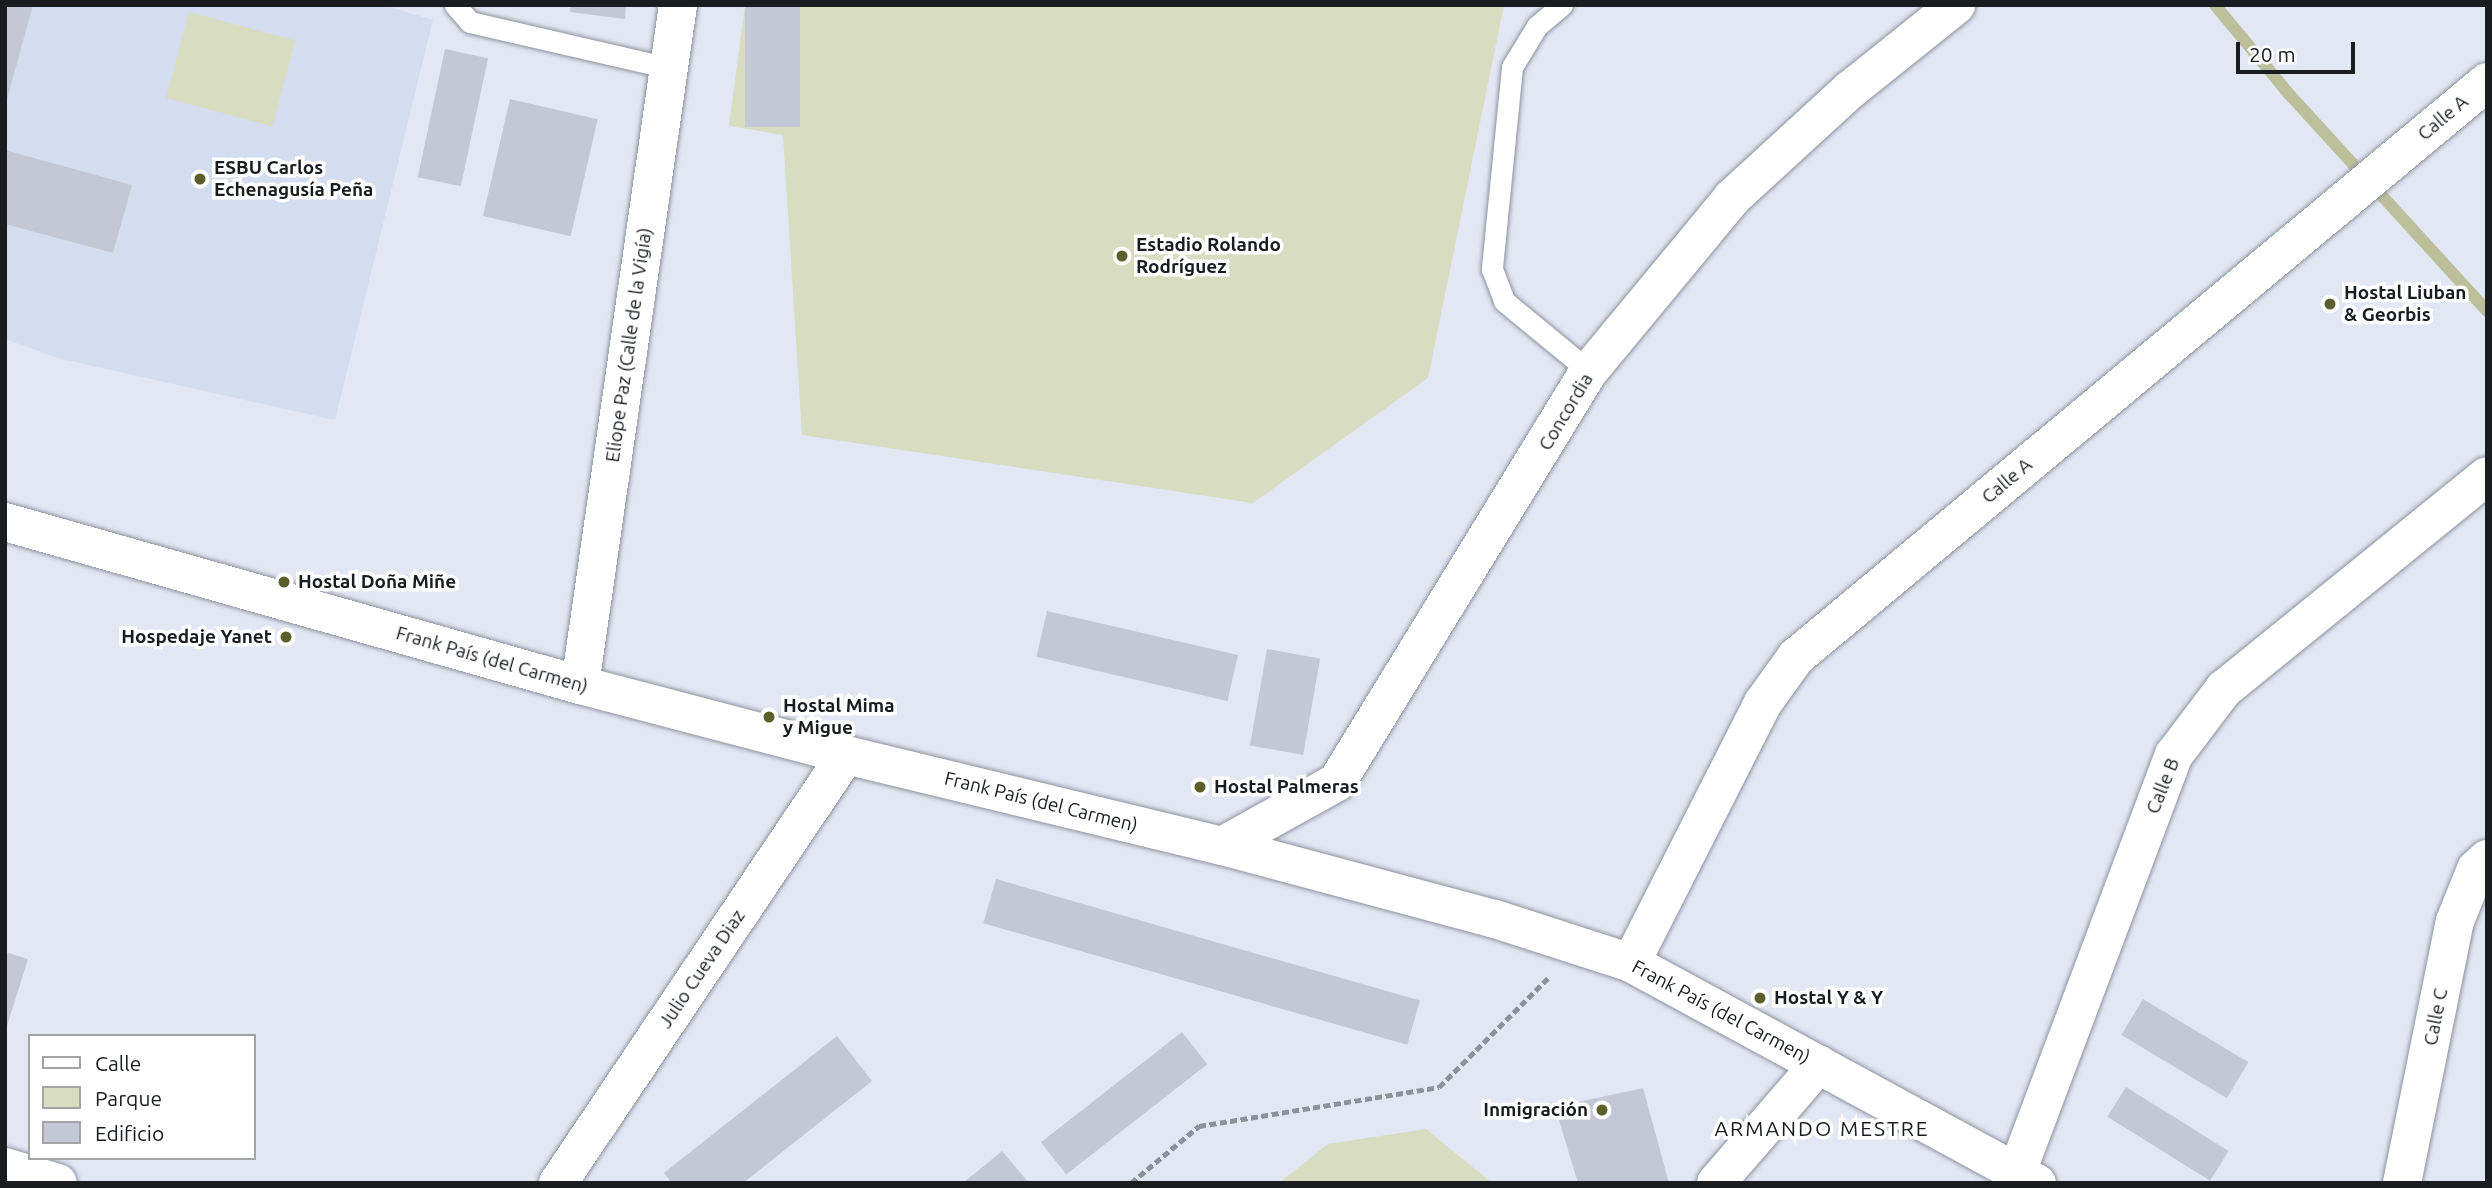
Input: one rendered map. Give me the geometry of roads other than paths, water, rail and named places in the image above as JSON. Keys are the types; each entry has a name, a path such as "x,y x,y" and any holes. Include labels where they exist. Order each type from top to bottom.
{"street":[{"name":"Eliope Paz (Calle de la Vigía)","path":"580,685 678,5"},
{"name":"Concordia","path":"1222,846 1337,782 1589,371 1732,198 1850,90 1956,5"},
{"name":"Calle A","path":"1632,963 1763,703 1796,657 2487,82"},
{"name":"Calle B","path":"2027,1177 2174,755 2224,689 2487,476"},
{"name":"Frank País (del Carmen)","path":"5,522 580,685 846,755 1222,846 1494,919 1632,963 2027,1177"},
{"name":"Julio Cueva Diaz","path":"558,1183 846,755"},
{"name":"Calle C","path":"2402,1183 2455,921 2476,869 2487,859"},
{"path":"1716,1183 1819,1064"},
{"path":"5,1167 58,1183"}],"lane":[{"path":"455,5 470,22 669,68"},
{"path":"1562,5 1537,26 1512,67 1492,269 1504,300 1589,371"}],"waterway":[{"path":"2215,5 2289,94 2487,311"}],"place":[{"name":"ESBU Carlos Echenagusía Peña","path":"200,179"},
{"name":"Estadio Rolando Rodríguez","path":"1122,256"},
{"name":"Hostal Liuban & Georbis","path":"2330,304"},
{"name":"Hostal Doña Miñe","path":"284,582"},
{"name":"Hospedaje Yanet","path":"286,637"},
{"name":"Hostal Mima y Migue","path":"769,717"},
{"name":"Hostal Palmeras","path":"1200,787"},
{"name":"Hostal Y & Y","path":"1760,998"},
{"name":"Inmigración","path":"1602,1110"}],"district":[{"name":"ARMANDO MESTRE","path":"1822,1128"}]}
